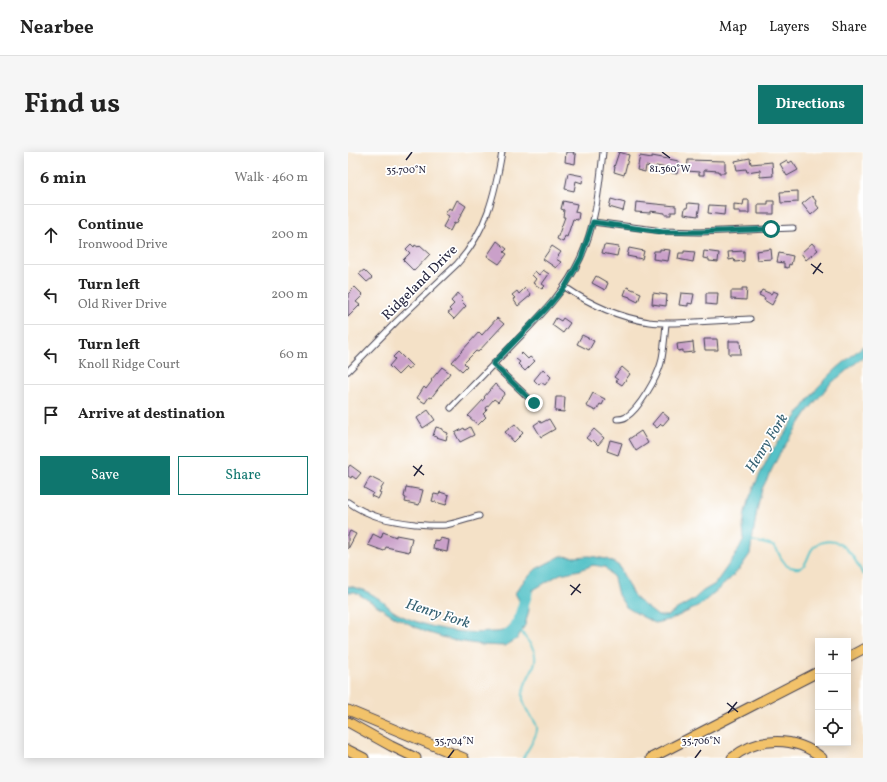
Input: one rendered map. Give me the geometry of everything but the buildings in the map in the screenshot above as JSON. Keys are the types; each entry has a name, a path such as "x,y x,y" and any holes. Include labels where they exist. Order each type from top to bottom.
{"highway":[{"path":"851,655 863,649"},
{"path":"651,758 815,674"},
{"path":"348,710 464,758"},
{"path":"348,722 416,758"},
{"path":"732,758 751,746 778,741 804,747 822,758"},
{"path":"348,750 364,758"}],"street":[{"name":"Ridgeland Drive","path":"348,371 465,255 481,227 488,210 496,187 502,152"},
{"path":"451,408 548,307 565,287 581,258 593,222 603,152"},
{"path":"593,222 663,232 714,232 793,228"},
{"path":"565,287 582,298 610,312 627,318 650,322 673,324 750,319"},
{"path":"617,419 625,418 632,413 644,398 657,374 664,350 666,323"},
{"path":"493,364 534,403"},
{"path":"348,502 376,517 395,522 434,526 447,525 479,516"}],"water":[{"path":"863,346 863,357 829,385 807,412 780,453 762,489 750,554 741,567 730,579 699,606 672,619 655,623 626,607 618,595 614,578 605,567 593,565 580,570 560,574 533,590 527,598 529,610 525,625 517,639 505,646 482,645 452,640 426,632 397,618 355,592 348,592 348,586 372,594 393,611 419,623 456,631 480,633 499,632 508,627 523,608 515,593 523,582 536,569 561,556 589,556 606,559 619,566 636,599 658,616 668,616 715,584 738,551 744,539 743,527 748,501 771,452 818,387"}],"waterway":[{"path":"752,541 773,546 787,566 797,568 804,565 811,550 819,543 830,541 837,543 843,546 853,557 863,575"},
{"name":"Henry Fork","path":"515,625 518,622 527,593"},
{"path":"521,630 533,648 535,657 535,662 524,688 523,701 537,727 535,737 523,758"}],"route":[{"path":"534,403 493,364 548,307 565,287 581,258 593,222 663,232 771,229"}]}
